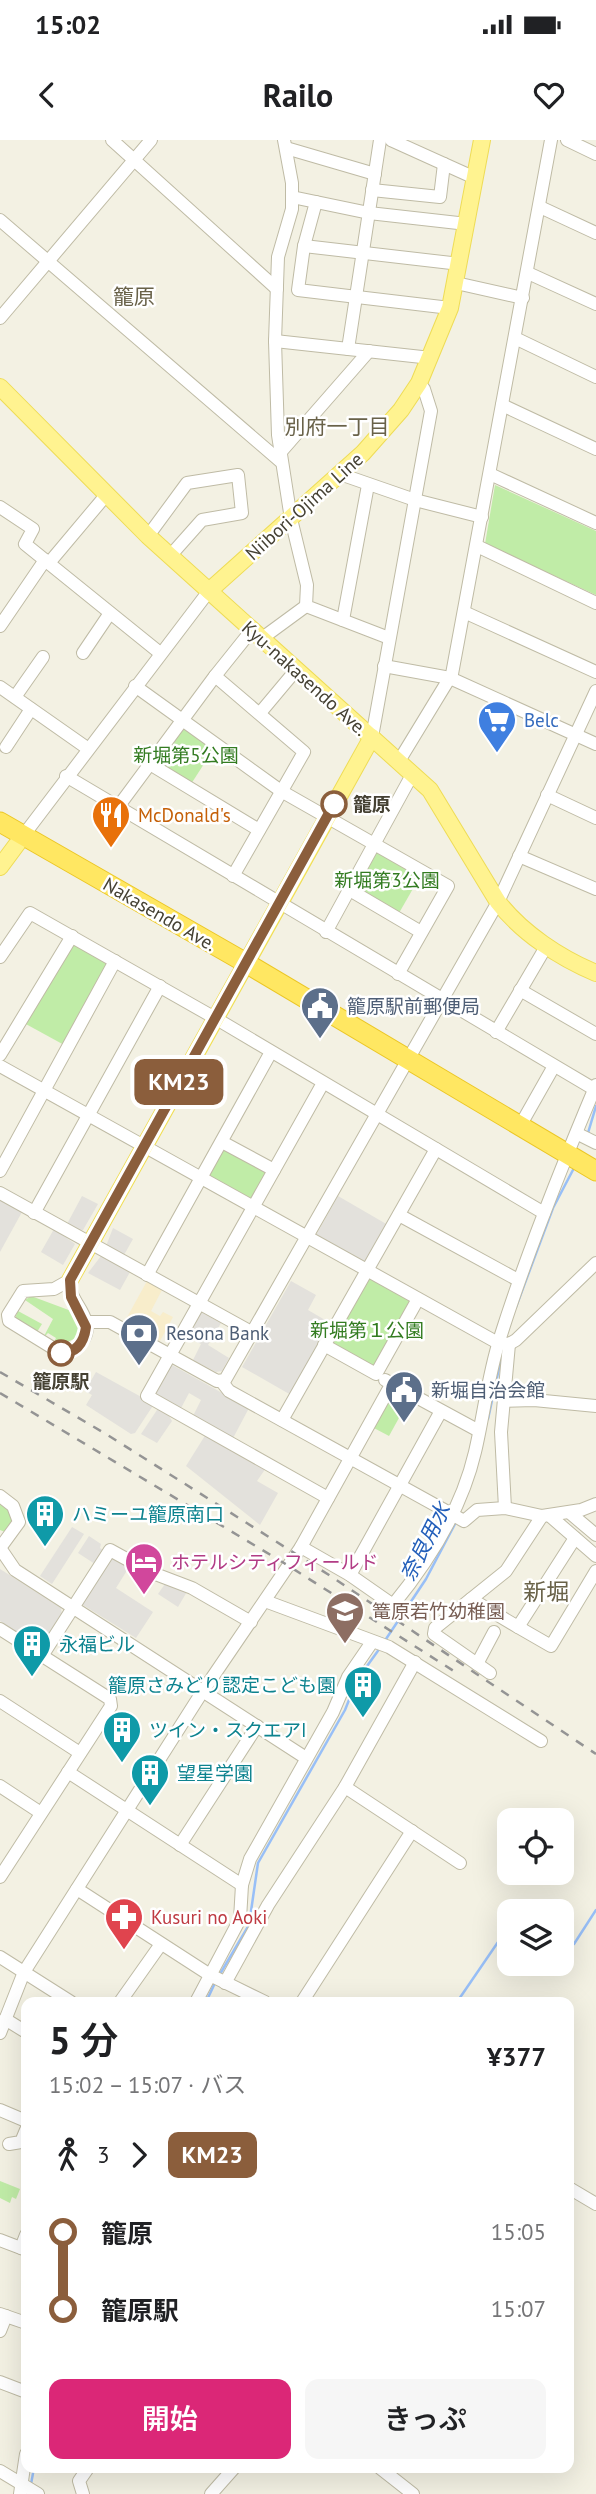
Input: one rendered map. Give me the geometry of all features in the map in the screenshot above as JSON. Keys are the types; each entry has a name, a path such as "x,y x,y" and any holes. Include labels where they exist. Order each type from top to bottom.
{"highway":[{"name":"Nakasendo Ave.","path":"0,822 246,963 580,1161"}],"main road":[{"name":"Niibori-Ojima Line","path":"209,591 381,435 419,383 450,308 482,140"},
{"name":"Kyu-nakasendo Ave.","path":"2,392 148,536 413,773 447,814 498,902 525,931 596,973"},
{"path":"70,1280 372,737"},
{"path":"0,867 23,836"}],"street":[{"path":"112,140 277,289"},
{"path":"0,318 151,140"},
{"path":"348,349 380,140"},
{"path":"391,140 475,178"},
{"path":"399,761 450,678 477,546 551,140"},
{"path":"567,140 596,153"},
{"path":"306,606 307,585 280,457 275,341 278,257 292,209 285,144 375,174"},
{"path":"372,190 440,197 444,164"},
{"path":"292,197 369,213 467,224"},
{"path":"316,202 304,246 298,290 450,308"},
{"path":"540,207 596,233"},
{"path":"0,220 280,457"},
{"path":"304,246 460,264"},
{"path":"528,273 596,304"},
{"path":"456,283 523,298"},
{"path":"515,338 596,377"},
{"path":"275,341 431,358"},
{"path":"280,457 369,351"},
{"path":"372,737 431,411 419,383"},
{"path":"502,405 596,449"},
{"path":"340,474 415,500 482,517"},
{"path":"490,474 596,523"},
{"path":"148,536 187,483 238,475 242,513 202,520 170,556"},
{"path":"343,620 368,485"},
{"path":"0,626 47,562 107,494"},
{"path":"0,507 33,529 25,544 160,653"},
{"path":"477,546 596,603"},
{"path":"23,836 87,748 209,591"},
{"path":"306,606 389,638"},
{"path":"118,807 215,676 256,635 306,606"},
{"path":"83,653 110,612"},
{"path":"464,612 596,672"},
{"path":"15,697 43,657"},
{"path":"384,666 450,678 596,744"},
{"path":"260,713 296,670"},
{"path":"215,676 304,752 233,877"},
{"path":"135,686 281,791 448,886 398,975"},
{"path":"0,687 87,748"},
{"path":"222,1382 253,1333 498,902 596,691"},
{"path":"6,747 31,709"},
{"path":"150,764 259,830"},
{"path":"326,932 413,773"},
{"path":"66,776 442,1001 595,1087 587,1139 580,1161 544,1213 518,1280 456,1518 393,1605 350,1575 301,1548"},
{"path":"547,795 596,818"},
{"path":"519,856 596,889"},
{"path":"348,889 421,932"},
{"path":"0,957 30,913 215,1018 544,1213"},
{"path":"0,1055 72,936"},
{"path":"496,1032 547,945"},
{"path":"1,1165 115,961"},
{"path":"34,1213 160,986"},
{"path":"520,990 596,1034"},
{"path":"147,1275 271,1052"},
{"path":"0,1066 145,1144 367,1271 503,1343"},
{"path":"520,1126 554,1066"},
{"path":"323,1083 147,1395 328,1498"},
{"path":"222,1142 274,1170"},
{"path":"282,1420 436,1149"},
{"path":"0,1193 253,1333"},
{"path":"399,1215 518,1280"},
{"path":"503,1343 596,1263"},
{"path":"70,1280 71,1297 86,1322 80,1345 69,1353 61,1353 14,1327 5,1309 23,1291 54,1289 70,1280"},
{"path":"376,1374 418,1299"},
{"path":"86,1322 110,1322 222,1382 229,1391 456,1518"},
{"path":"503,1343 504,1401 501,1432 505,1508"},
{"path":"324,1345 391,1385 479,1431"},
{"path":"0,2033 23,1972 203,1692 301,1548 391,1385"},
{"path":"504,1401 534,1400 596,1406"},
{"path":"350,1575 441,1411"},
{"path":"0,1496 13,1506 19,1522 0,1548 15,1570 306,1758"},
{"path":"456,1518 477,1510 505,1508 546,1516 570,1513 596,1504"},
{"path":"570,1513 596,1535"},
{"path":"546,1516 596,1556"},
{"path":"490,1673 434,1633 435,1628 506,1571 546,1516"},
{"path":"518,1627 575,1538"},
{"path":"42,1656 110,1550 150,1572 192,1588 251,1622"},
{"path":"471,1600 551,1646 596,1572"},
{"path":"265,1601 379,1644 415,1662 541,1741"},
{"path":"0,1629 110,1699 111,1706 2,1869"},
{"path":"477,1664 494,1632"},
{"path":"199,1997 240,1919 242,1885 259,1840 333,1712 348,1677 379,1644"},
{"path":"225,1983 268,1905 345,1787 415,1662"},
{"path":"0,1701 80,1753"},
{"path":"180,1845 257,1726"},
{"path":"68,1772 242,1885"},
{"path":"0,1786 41,1813"},
{"path":"345,1787 460,1863"},
{"path":"305,1997 412,1831"},
{"path":"77,1889 225,1983 238,1996"},
{"path":"124,1997 161,1944"},
{"path":"0,1957 63,1997"},
{"path":"5,2019 21,2029"},
{"path":"0,2110 21,2119"},
{"path":"9,2144 21,2142"},
{"path":"574,2191 596,2204"},
{"path":"0,2240 21,2248"},
{"path":"0,2331 3,2315 21,2321"},
{"path":"0,2382 21,2390"},
{"path":"0,2472 21,2489 38,2494"},
{"path":"83,2494 79,2481 85,2473"},
{"path":"211,2494 230,2473"},
{"path":"386,2473 413,2494"}],"shaded area":[{"path":"82,1196 98,1204 83,1230 79,1231 67,1224"},
{"path":"338,1196 388,1225 365,1265 315,1237"},
{"path":"0,1199 22,1212 0,1252"},
{"path":"113,1228 133,1239 124,1255 106,1246"},
{"path":"54,1229 75,1244 63,1265 41,1252"},
{"path":"101,1256 130,1272 120,1290 88,1273"},
{"path":"147,1281 162,1290 151,1311 160,1316 163,1312 173,1317 160,1341 125,1321"},
{"path":"291,1281 316,1295 308,1310 332,1324 291,1395 242,1367"},
{"path":"201,1312 221,1323 208,1345 229,1358 222,1371 216,1372 193,1360 201,1344 185,1336"},
{"path":"172,1365 249,1408 232,1440 192,1418 201,1400 189,1393 180,1410 155,1396 153,1392 168,1366"},
{"path":"96,1372 154,1404 135,1433 131,1434 86,1405 92,1395 85,1391"},
{"path":"159,1407 166,1411 172,1421 157,1443 141,1434"},
{"path":"206,1434 266,1468 257,1481 278,1493 260,1525 186,1466"},
{"path":"72,1527 84,1534 52,1584 40,1576"},
{"path":"89,1536 101,1544 100,1548 104,1551 95,1564 78,1553"},
{"path":"111,1556 131,1564 116,1588 153,1612 136,1638 83,1605 83,1600"},
{"path":"0,1569 61,1608 62,1615 43,1644 36,1645 0,1621"},
{"path":"167,1581 188,1590 178,1607 158,1594"}],"green space":[{"path":"495,485 596,531 596,595 485,544"},
{"name":"新堀第5公園","path":"182,727 215,747 191,784 158,763"},
{"name":"新堀第3公園","path":"375,850 422,873 399,913 356,887"},
{"path":"73,944 109,961 66,1046 24,1023"},
{"path":"227,1147 267,1173 254,1197 250,1198 210,1176 209,1172 221,1149"},
{"name":"新堀第１公園","path":"371,1277 411,1299 377,1367 331,1345 367,1278"},
{"path":"31,1296 74,1312 79,1326 76,1338 63,1344 54,1342 56,1338 48,1333 43,1338 53,1319 25,1300"},
{"path":"18,1311 42,1324 37,1332 15,1318"},
{"path":"393,1391 410,1398 389,1436 372,1427"},
{"path":"0,1502 9,1508 13,1522 5,1532 0,1530"},
{"path":"0,2181 20,2189 16,2199 12,2197 10,2203 0,2198"}],"waterway":[{"name":"奈良用水","path":"588,1133 596,1106"},
{"name":"奈良用水","path":"516,1307 553,1208 574,1168"},
{"name":"奈良用水","path":"488,1419 503,1350"},
{"name":"奈良用水","path":"384,1642 426,1579 456,1522"},
{"name":"奈良用水","path":"220,1974 249,1925 258,1863 345,1710 357,1680 380,1648"},
{"path":"574,1944 596,1910"},
{"path":"460,1997 497,1944"},
{"name":"奈良用水","path":"208,1997 215,1983"},
{"name":"奈良用水","path":"31,2484 33,2473"}],"railway":[{"path":"0,1372 106,1434 329,1575 596,1754"},
{"path":"0,1393 284,1563 460,1675"}],"bus line":[{"name":"KM23","path":"61,1353 69,1353 80,1345 86,1327 86,1322 71,1297 70,1280 334,804"}],"place":[{"name":"Belc","path":"497,754"},
{"name":"籠原","path":"334,804"},
{"name":"McDonald's","path":"111,849"},
{"name":"籠原駅前郵便局","path":"320,1040"},
{"name":"籠原駅","path":"61,1353"},
{"name":"Resona Bank","path":"139,1367"},
{"name":"新堀自治会館","path":"404,1424"},
{"name":"ハミーユ籠原南口","path":"45,1548"},
{"name":"ホテルシティフィールド","path":"144,1596"},
{"name":"篭原若竹幼稚園","path":"345,1645"},
{"name":"永福ビル","path":"32,1678"},
{"name":"籠原さみどり認定こども園","path":"363,1719"},
{"name":"ツイン・スクエアI","path":"122,1764"},
{"name":"望星学園","path":"150,1807"},
{"name":"Kusuri no Aoki","path":"124,1951"}],"district":[{"name":"籠原","path":"134,296"},
{"name":"別府一丁目","path":"337,426"},
{"name":"新堀","path":"546,1591"}]}
